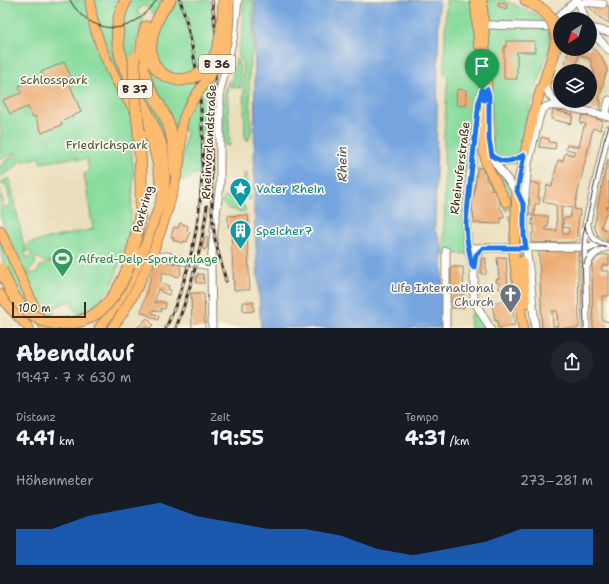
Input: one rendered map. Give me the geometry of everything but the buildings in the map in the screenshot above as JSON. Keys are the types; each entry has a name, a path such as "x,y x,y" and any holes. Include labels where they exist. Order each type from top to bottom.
{"highway":[{"name":"Parkring","path":"126,0 119,14 117,24 118,47 123,65 157,132 163,154 167,181"},
{"name":"B 37","path":"1,267 6,282 18,302 32,314 48,322 60,324 86,320 99,313 110,302 118,290 126,274 133,249 141,208 140,155 134,58 139,40 152,21 162,0"},
{"path":"167,181 175,151 169,126 144,73 142,52 152,21 170,0"},
{"name":"B 36","path":"152,21 150,47 152,61 166,76 180,80 192,78 204,70 214,57 221,40 224,0"},
{"path":"526,0 544,11 553,22 557,38 545,81"}],"main road":[{"path":"90,0 93,24 99,41 123,92 140,117 149,134 167,181"},
{"name":"B 36","path":"167,181 179,164 180,136 183,120 191,101 214,69 223,51 228,28 229,0"},
{"name":"Rheinuferstraße","path":"475,0 485,89"},
{"name":"Rheinuferstraße","path":"482,0 485,89 483,140 484,155 489,170 506,202"},
{"path":"523,328 514,257 517,191 524,155 537,113 541,88 545,81"},
{"name":"Parkring","path":"114,328 129,304 156,243 167,181"},
{"name":"Parkring","path":"101,325 125,291 135,272 167,181"},
{"path":"0,230 45,328"},
{"path":"522,261 528,328"},
{"path":"142,277 142,291"},
{"path":"0,294 9,307 28,328"},
{"path":"9,307 23,307 30,297"},
{"path":"114,328 125,322"},
{"name":"B 37","path":"93,328 101,325"}],"street":[{"name":"Rheinvorlandstraße","path":"212,328 211,266 220,179 220,91 234,35 238,0"},
{"path":"580,1 583,12"},
{"path":"547,26 580,1 603,4"},
{"path":"488,24 553,26"},
{"path":"597,30 609,32"},
{"path":"597,37 609,50"},
{"path":"545,81 547,90 553,100"},
{"name":"Rheinuferstraße","path":"474,268 472,266 467,240 466,222 479,100 485,89 489,95 490,144 492,156"},
{"path":"569,108 606,115 609,100"},
{"path":"535,328 524,235 524,206 528,168 537,113 547,106 553,106"},
{"path":"586,328 584,248 586,223 609,129"},
{"path":"492,156 500,161 508,162 524,155"},
{"path":"492,156 500,170 517,191 524,206"},
{"path":"586,223 591,237 600,244 608,247"},
{"path":"156,243 168,256"},
{"path":"469,248 608,247"},
{"path":"584,273 590,257 598,251 608,247"},
{"path":"483,248 476,255 474,268 474,300 490,328"},
{"path":"446,252 446,328"},
{"path":"150,258 168,256 183,261 211,266"}],"green space":[{"name":"Schlosspark","path":"0,0 210,0 216,44 208,126 200,137 200,173 192,175 184,181 179,179 186,133 179,123 176,131 148,69 146,59 148,59 157,72 162,67 156,57 155,50 159,27 155,16 144,5 137,11 144,18 139,32 131,74 122,50 115,46 131,95 124,87 103,44 102,56 131,107 132,117 141,121 131,150 134,171 130,229 112,286 90,312 76,312 71,300 55,307 54,305 54,312 51,315 46,315 40,313 26,298 24,302 10,280 0,247 0,238 5,248 10,241 0,216 0,189 4,207 11,205 6,184 0,185 1,181 10,179 27,258 32,255 30,251 26,252 26,245 28,243 93,229 84,174 89,171 87,159 77,160 77,157 41,163 39,157 26,161 19,160 18,164 14,168 0,177 0,166 17,152 0,159 0,133 2,132 0,128","holes":["37,257 45,262 58,259 39,267 38,272 29,274 30,269 36,262 34,259"]},
{"path":"243,0 253,0 253,49 249,68 251,133 248,141 245,137 243,66 238,52 243,32"},
{"path":"446,0 473,0 480,89 476,123 472,123 463,196 466,197 468,254 443,254 445,207 444,134 448,76 444,75"},
{"path":"484,0 503,0 535,14 536,13 548,28 550,45 532,101 522,145 518,153 507,160 494,155 492,147 492,95"},
{"path":"236,58 240,67 241,88 232,87"},
{"path":"139,59 164,118 173,158 171,178 167,177 138,87"},
{"path":"229,80 230,87 227,88 230,146 224,145 223,121 224,94"},
{"path":"490,158 511,188 510,200 492,170"},
{"path":"244,173 247,173 250,200 248,200 243,193 238,190 230,188 244,184"},
{"path":"224,197 238,199 245,207 246,211 238,212 238,210 226,207 222,201"},
{"path":"477,310 488,328 471,328 470,315"}],"water":[{"name":"Rhein","path":"255,0 439,0 435,231 438,235 442,250 443,328 261,328 254,211"}],"tunnel":[{"path":"506,202 515,225"},
{"path":"518,239 522,261"}],"tram line":[{"path":"70,0 75,8 89,21 98,25 116,28 134,22 157,0"},
{"path":"584,328 583,235 604,141 609,126"},
{"path":"585,226 590,238 596,244 609,248"},
{"path":"584,264 585,260 592,252 605,246"}],"railway":[{"path":"166,328 188,266 200,201 202,168 202,134 196,68 188,25 180,0"},
{"path":"212,0 217,41 217,61 211,122 212,212 215,240 226,281"},
{"path":"176,328 195,268 207,206"}],"place":[{"name":"Vater Rhein","path":"241,208"},
{"name":"Speicher7","path":"240,250"},
{"name":"Alfred-Delp-Sportanlage","path":"62,278"},
{"name":"Life International Church","path":"510,314"}],"route":[{"path":"487,89 489,95 489,139 492,156 500,161 508,162 524,155 518,179 517,191 524,206 524,235 526,248 483,248 476,255 474,268 472,266 467,240 466,222 476,140 479,100 482,90 484,100 487,89"}],"park label":[{"name":"Friedrichspark","path":"107,145"}]}
